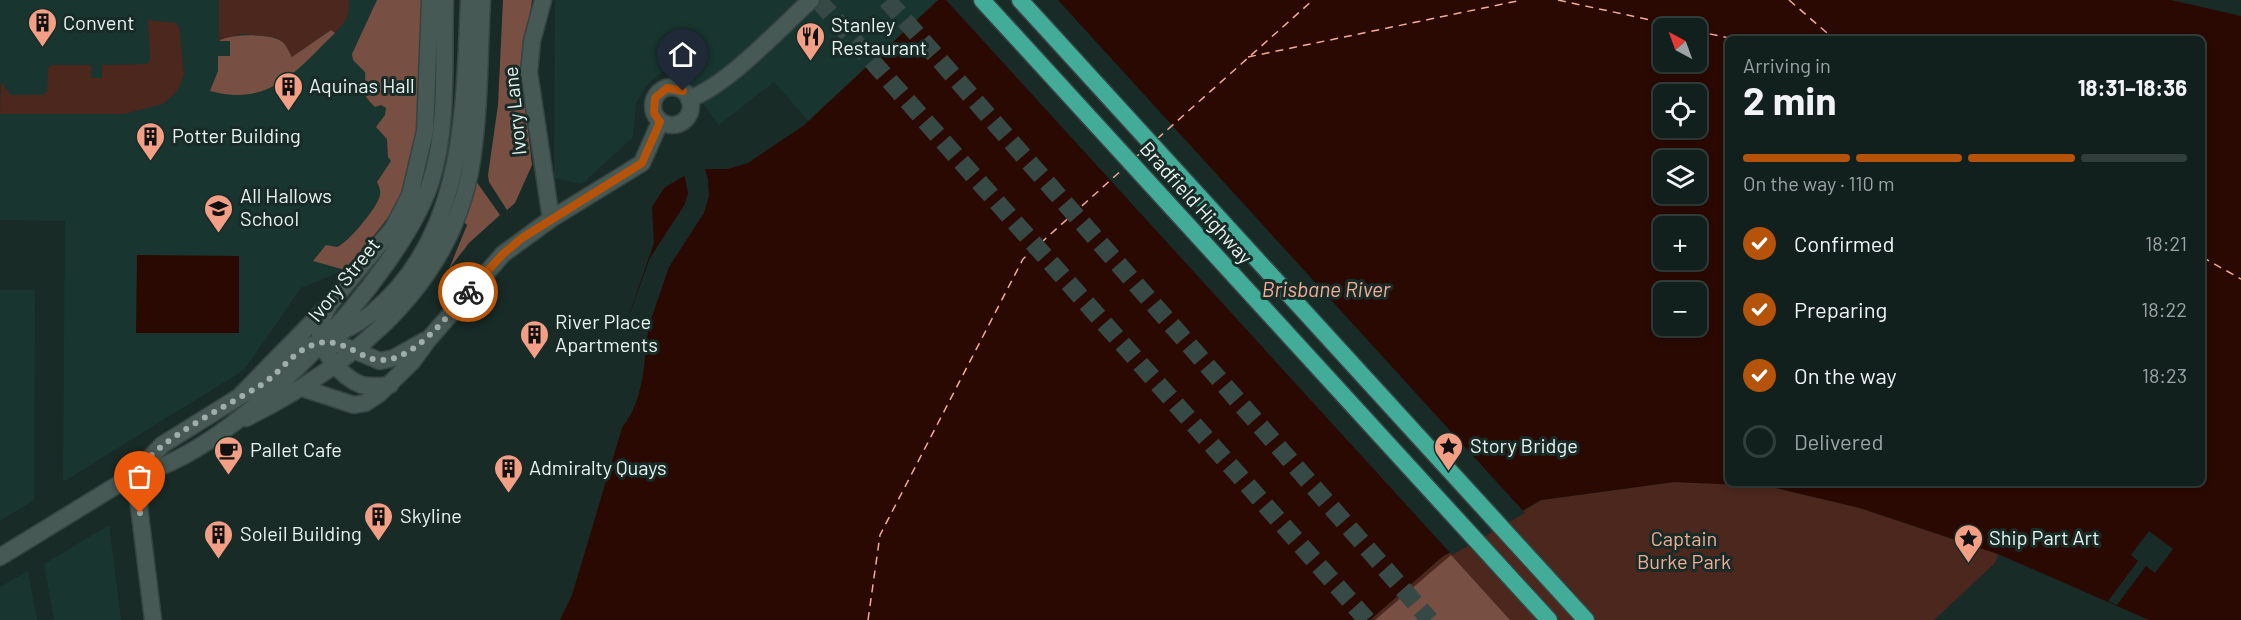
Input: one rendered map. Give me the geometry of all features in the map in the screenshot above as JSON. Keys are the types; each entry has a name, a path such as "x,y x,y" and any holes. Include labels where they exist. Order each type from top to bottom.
{"highway":[{"name":"Bradfield Highway","path":"982,0 1549,620"},
{"name":"Bradfield Highway","path":"1020,0 1586,620"}],"street":[{"name":"Ivory Street","path":"239,397 329,305 393,228 410,195 425,131 430,0"},
{"name":"Ivory Street","path":"321,342 400,244 426,194 440,133 445,0"},
{"name":"Ivory Street","path":"321,342 354,325 389,296 410,270 437,226 451,185 462,124 469,0"},
{"path":"0,557 135,474 173,462 239,421 302,388 336,365 395,315 418,288 440,253 455,220 470,172 476,126 482,0"},
{"name":"Ivory Lane","path":"543,0 532,41 530,72 551,219"},
{"path":"689,99 701,94 756,51 811,0"},
{"path":"672,87 683,91 689,99 690,112 683,122 672,125 660,122 653,108 658,93 672,87"},
{"path":"302,388 354,405 365,403 390,385 503,254 551,219 642,163 660,122"},
{"path":"329,305 320,327 321,342 336,365 350,379 363,385 390,385"},
{"path":"153,620 135,474 162,445 264,384 303,348 321,342 341,345 374,360 387,360 428,340"},
{"path":"239,421 321,342"}],"shaded area":[{"name":"All Hallows School","path":"0,0 422,0 389,215 345,270 301,288 244,370 63,482 65,221 0,220"},
{"path":"377,0 422,0 418,130 407,180 398,201 380,228 345,270 313,261 326,245 337,247 342,244 368,216 380,195 377,182 391,161 388,157 387,139 376,127 385,115 386,108 381,105 375,107 370,102 364,90 365,72 353,60 352,54"},
{"path":"503,0 532,0 521,70 532,165 515,203 507,210 489,182 488,175 498,105"},
{"path":"555,0 1024,0 812,125 774,82 719,125 687,83 687,68 662,72 647,85 636,103 633,137 582,184 554,178"},
{"path":"331,30 335,33 294,72 266,90 231,95 210,91 218,71 218,56 230,56 230,41 219,41 241,36 276,38 283,42 292,57"},
{"path":"476,181 500,215 469,243 449,269 467,225 464,222"},
{"path":"0,290 35,290 34,500 0,521"},
{"path":"109,525 121,620 54,620 44,564"},
{"path":"1451,555 1510,620 1375,620"},
{"path":"28,571 37,620 0,620 0,587"}],"green space":[{"path":"219,0 349,0 346,18 335,33 329,31 292,57 280,40 273,37 242,34 219,41"},
{"path":"148,20 176,23 179,27 184,75 177,91 163,104 124,114 0,114 1,82 11,95 43,95 47,91 48,68 51,65 91,65 91,78 102,78 102,65 147,64 150,60"},
{"name":"Captain Burke Park","path":"1674,482 1725,484 1725,486 1767,486 1860,508 1998,554 1995,563 1934,620 1370,620 1442,557 1542,500"}],"water":[{"name":"Brisbane River","path":"938,0 2241,0 2241,620 2149,620 1998,554 1860,508 1767,486 2205,486 2205,36 1725,36 1725,484 1674,482 1541,500 1442,557 1370,620 560,620 572,595 622,428 640,392 649,325 628,318 654,243 652,207 664,188 682,177 707,169 728,169 748,163 803,126"},
{"path":"137,255 239,256 239,333 136,333"}],"pier":[{"name":"Story Bridge","path":"946,0 1058,0 1525,513 1452,555"},
{"path":"2171,0 2241,0 2241,16"},
{"path":"704,167 708,179 709,196 704,213 669,267 649,325 628,318 650,258 685,204 688,193 684,173"},
{"path":"2149,531 2173,549 2155,573 2146,566 2117,605 2108,601 2138,561 2131,555"}],"ferry route":[{"path":"1157,139 1313,0"},
{"path":"1248,57 1522,0"},
{"path":"1558,0 1653,21"},
{"path":"1789,0 1831,36"},
{"path":"1707,33 1725,37"},
{"path":"1136,157 1146,148"},
{"path":"868,620 880,535 1023,259 1124,168"},
{"path":"2205,259 2241,279"}],"tunnel":[{"path":"818,0 1367,620"},
{"path":"887,0 1430,620"}],"way so far":[{"path":"140,513 135,474 139,467 162,445 264,384 303,348 327,342 355,350 374,360 394,358 428,340 468,292"}],"place":[{"name":"Convent","path":"42,48"},
{"name":"Stanley Restaurant","path":"810,62"},
{"name":"Aquinas Hall","path":"288,112"},
{"name":"Potter Building","path":"151,162"},
{"name":"All Hallows School","path":"219,234"},
{"name":"River Place Apartments","path":"534,360"},
{"name":"Story Bridge","path":"1449,472"},
{"name":"Pallet Cafe","path":"229,476"},
{"name":"Admiralty Quays","path":"508,494"},
{"name":"Skyline","path":"379,542"},
{"name":"Soleil Building","path":"219,560"},
{"name":"Ship Part Art","path":"1968,564"}],"route":[{"path":"468,292 503,254 522,238 642,163 660,122 654,113 655,98 658,93 667,88 678,88 683,91"}]}
